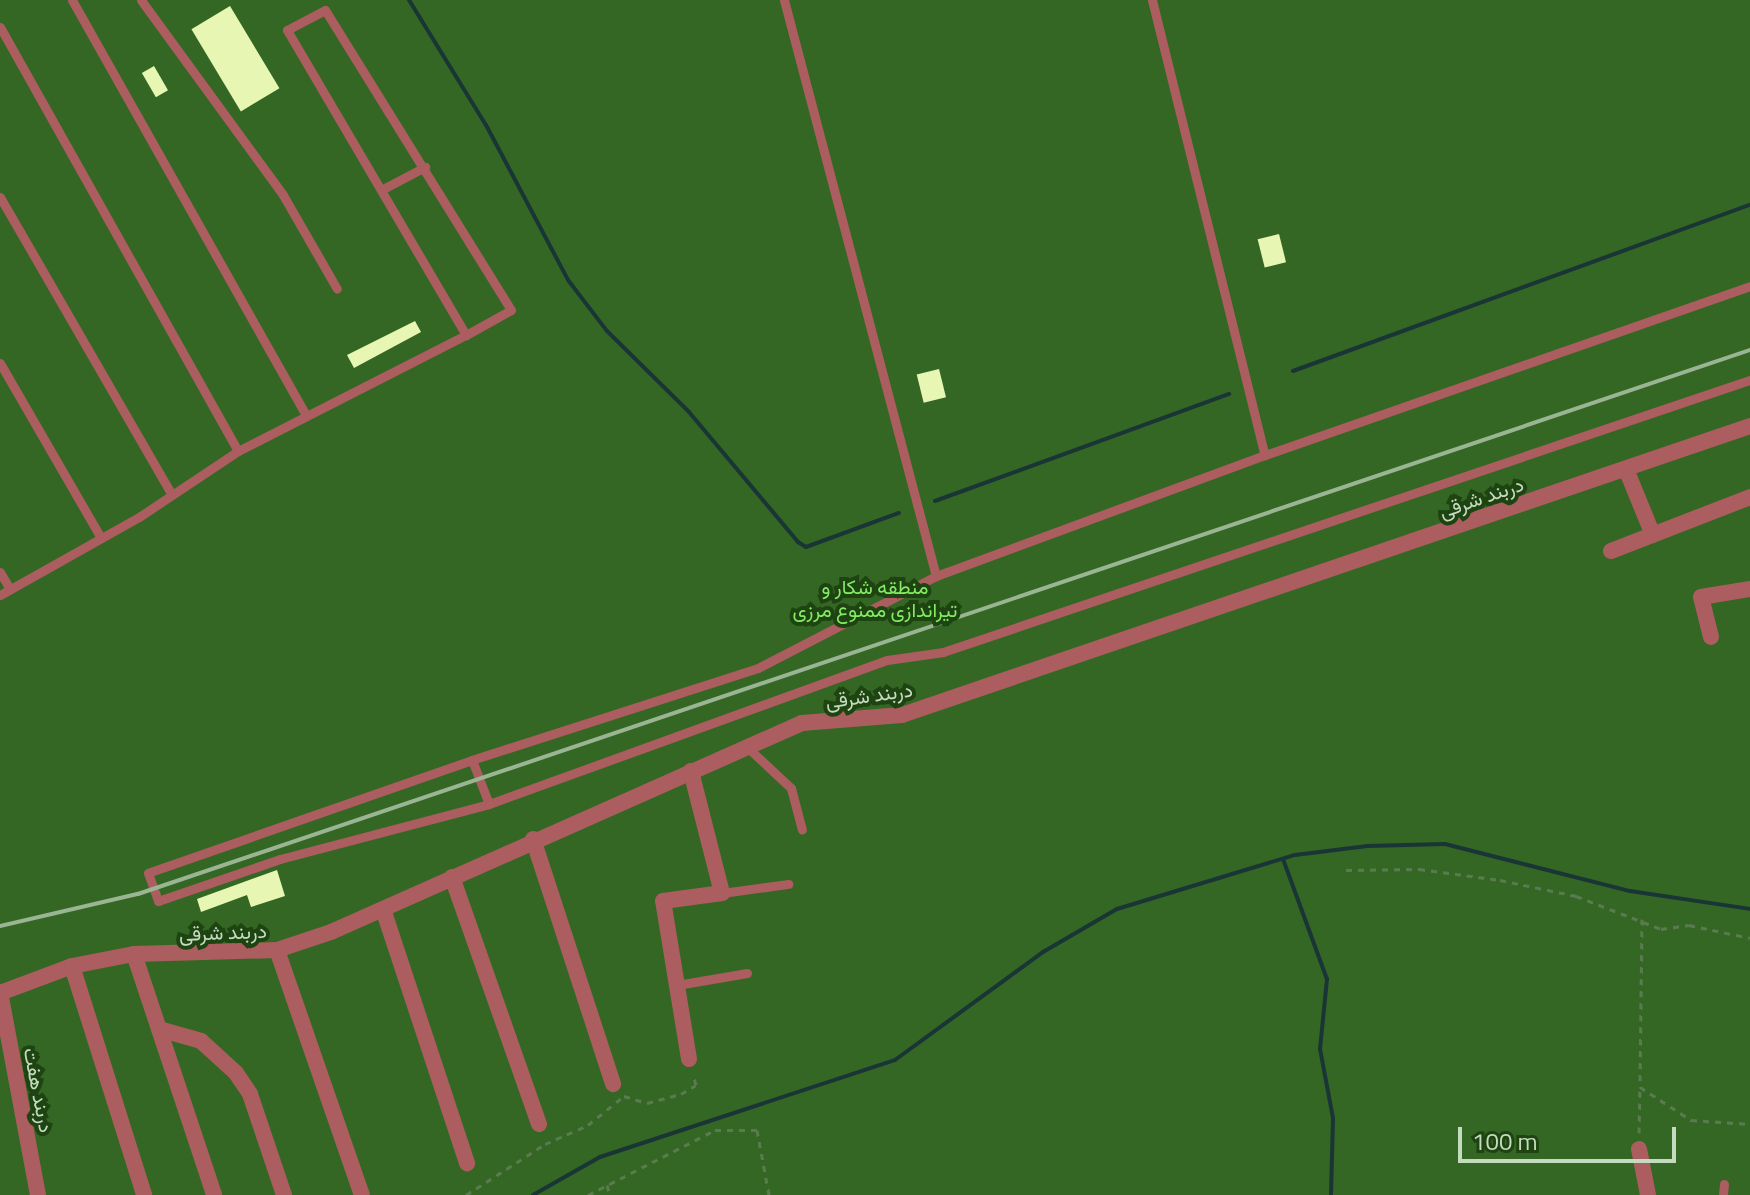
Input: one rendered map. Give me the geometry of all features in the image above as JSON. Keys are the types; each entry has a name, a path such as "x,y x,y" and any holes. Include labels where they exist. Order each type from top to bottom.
{"street":[{"name":"دربند شرقی","path":"0,992 72,966 134,954 277,950 383,909 533,839 802,723 902,715 1750,426"},
{"path":"1626,469 1653,535"},
{"path":"1611,551 1750,497"},
{"path":"1711,637 1701,597 1750,589"},
{"path":"689,1059 663,901 722,893 691,771"},
{"path":"533,839 613,1084"},
{"path":"452,877 539,1124"},
{"path":"383,909 467,1163"},
{"path":"277,950 362,1195"},
{"path":"134,954 214,1195"},
{"path":"72,966 144,1195"},
{"name":"دربند هفت","path":"0,992 38,1195"},
{"path":"159,1029 201,1041 236,1073 250,1094 284,1195"},
{"path":"1639,1149 1648,1195"}],"lane":[{"path":"72,0 306,416"},
{"path":"141,0 283,195 337,289"},
{"path":"784,0 936,576"},
{"path":"1152,0 1265,455"},
{"path":"0,595 101,538 238,451 466,335 511,310 325,10 287,30 466,335"},
{"path":"0,27 238,451"},
{"path":"381,190 425,167"},
{"path":"0,197 172,495"},
{"path":"1750,286 1265,455 936,576 758,668 472,760 148,873 158,901 280,859 489,804 887,660 943,652 1750,380"},
{"path":"0,363 101,538"},
{"path":"0,572 10,589"},
{"path":"747,747 791,788 802,830"},
{"path":"472,760 489,804"},
{"path":"722,893 788,884"},
{"path":"677,985 747,973"}],"path":[{"path":"1346,870 1419,869 1500,880 1576,896 1642,919 1661,929 1689,925 1750,938"},
{"path":"1639,1149 1642,919"},
{"path":"466,1195 545,1144 588,1125 624,1096 647,1103 696,1085 689,1059"},
{"path":"1640,1087 1691,1120 1750,1124"},
{"path":"588,1195 715,1130 757,1130 769,1195"},
{"path":"607,1185 610,1195"}],"green space":[{"name":"منطقه شکار و تیراندازی ممنوع مرزی","path":"0,0 1750,0 1750,1195 0,1195"}],"building":[{"path":"230,6 279,88 241,111 191,29"},
{"path":"154,66 168,90 156,97 142,73"},
{"path":"1279,234 1286,262 1265,267 1258,239"},
{"path":"415,321 421,332 354,368 347,355"},
{"path":"939,369 946,397 924,403 917,375"},
{"path":"277,870 285,896 251,907 247,895 201,912 197,899"}],"waterway":[{"path":"409,0 486,125 568,280 607,331 689,412 798,542 806,547 899,513"},
{"path":"1293,371 1750,205"},
{"path":"935,501 1229,394"},
{"path":"533,1195 600,1157 895,1060 1043,952 1117,909 1295,855 1367,846 1445,844 1630,891 1750,909"},
{"path":"1283,859 1327,979 1320,1049 1333,1118 1331,1195"}],"railway":[{"path":"0,926 138,894 1750,350"}]}
